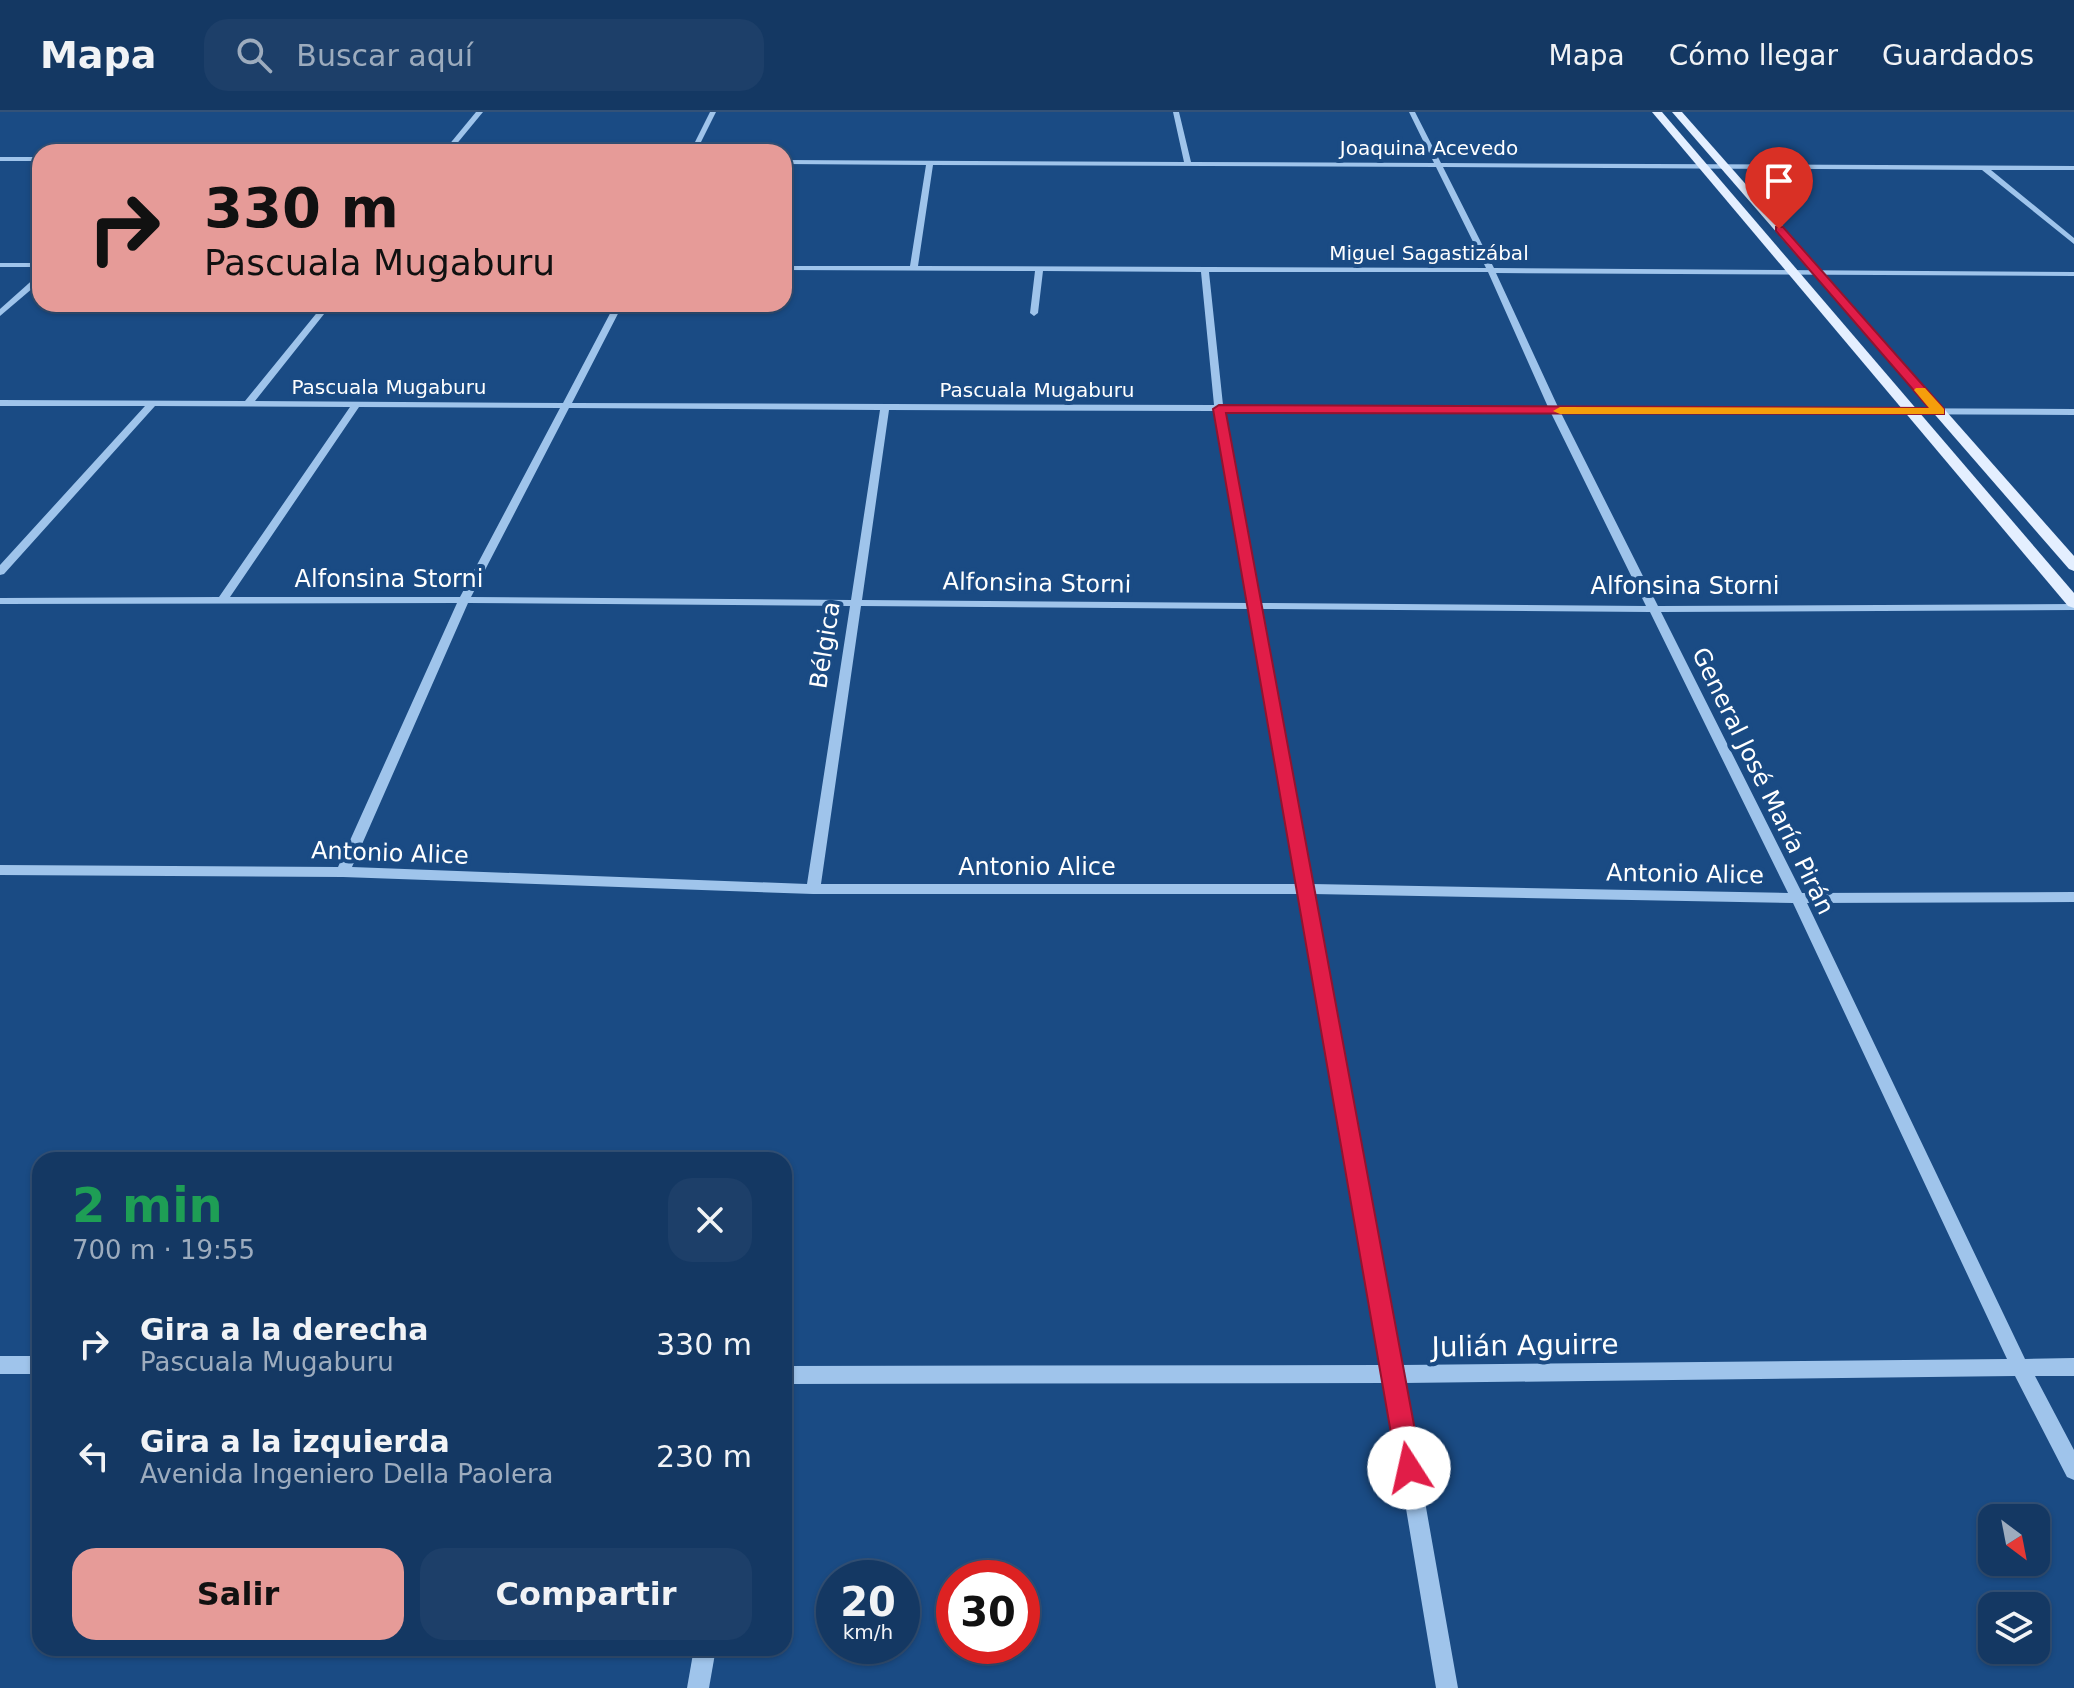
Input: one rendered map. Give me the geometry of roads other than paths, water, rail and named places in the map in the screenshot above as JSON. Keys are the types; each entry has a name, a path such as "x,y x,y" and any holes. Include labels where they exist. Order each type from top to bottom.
{"main road":[{"path":"1657,112 2074,605"},
{"path":"1677,112 2074,566"}],"street":[{"path":"453,144 480,112"},
{"path":"697,144 713,112"},
{"path":"1176,112 1188,163"},
{"name":"General José María Pirán","path":"1412,112 1492,272 1555,411 1798,898 2020,1367 2074,1470"},
{"path":"0,159 32,159"},
{"name":"Joaquina Acevedo","path":"792,162 2074,168"},
{"path":"914,269 930,162"},
{"path":"1984,168 2074,242"},
{"path":"0,265 32,265"},
{"name":"Miguel Sagastizábal","path":"792,268 1492,272 1792,270 2074,274"},
{"path":"1034,313 1039,270"},
{"path":"1205,271 1219,409 1447,1688"},
{"path":"0,313 32,285"},
{"path":"248,404 322,312"},
{"path":"343,872 464,600 615,312"},
{"name":"Pascuala Mugaburu","path":"0,403 2074,412"},
{"path":"0,572 152,404"},
{"path":"221,602 356,405"},
{"name":"Bélgica","path":"813,889 885,407"},
{"name":"Alfonsina Storni","path":"0,601 464,600 1653,609 2074,605"},
{"name":"Antonio Alice","path":"0,870 343,872 813,889 1304,889 1798,898 2074,897"},
{"path":"0,1365 32,1365"},
{"name":"Julián Aguirre","path":"792,1375 1393,1374 2074,1367"},
{"path":"698,1688 704,1656"}]}
